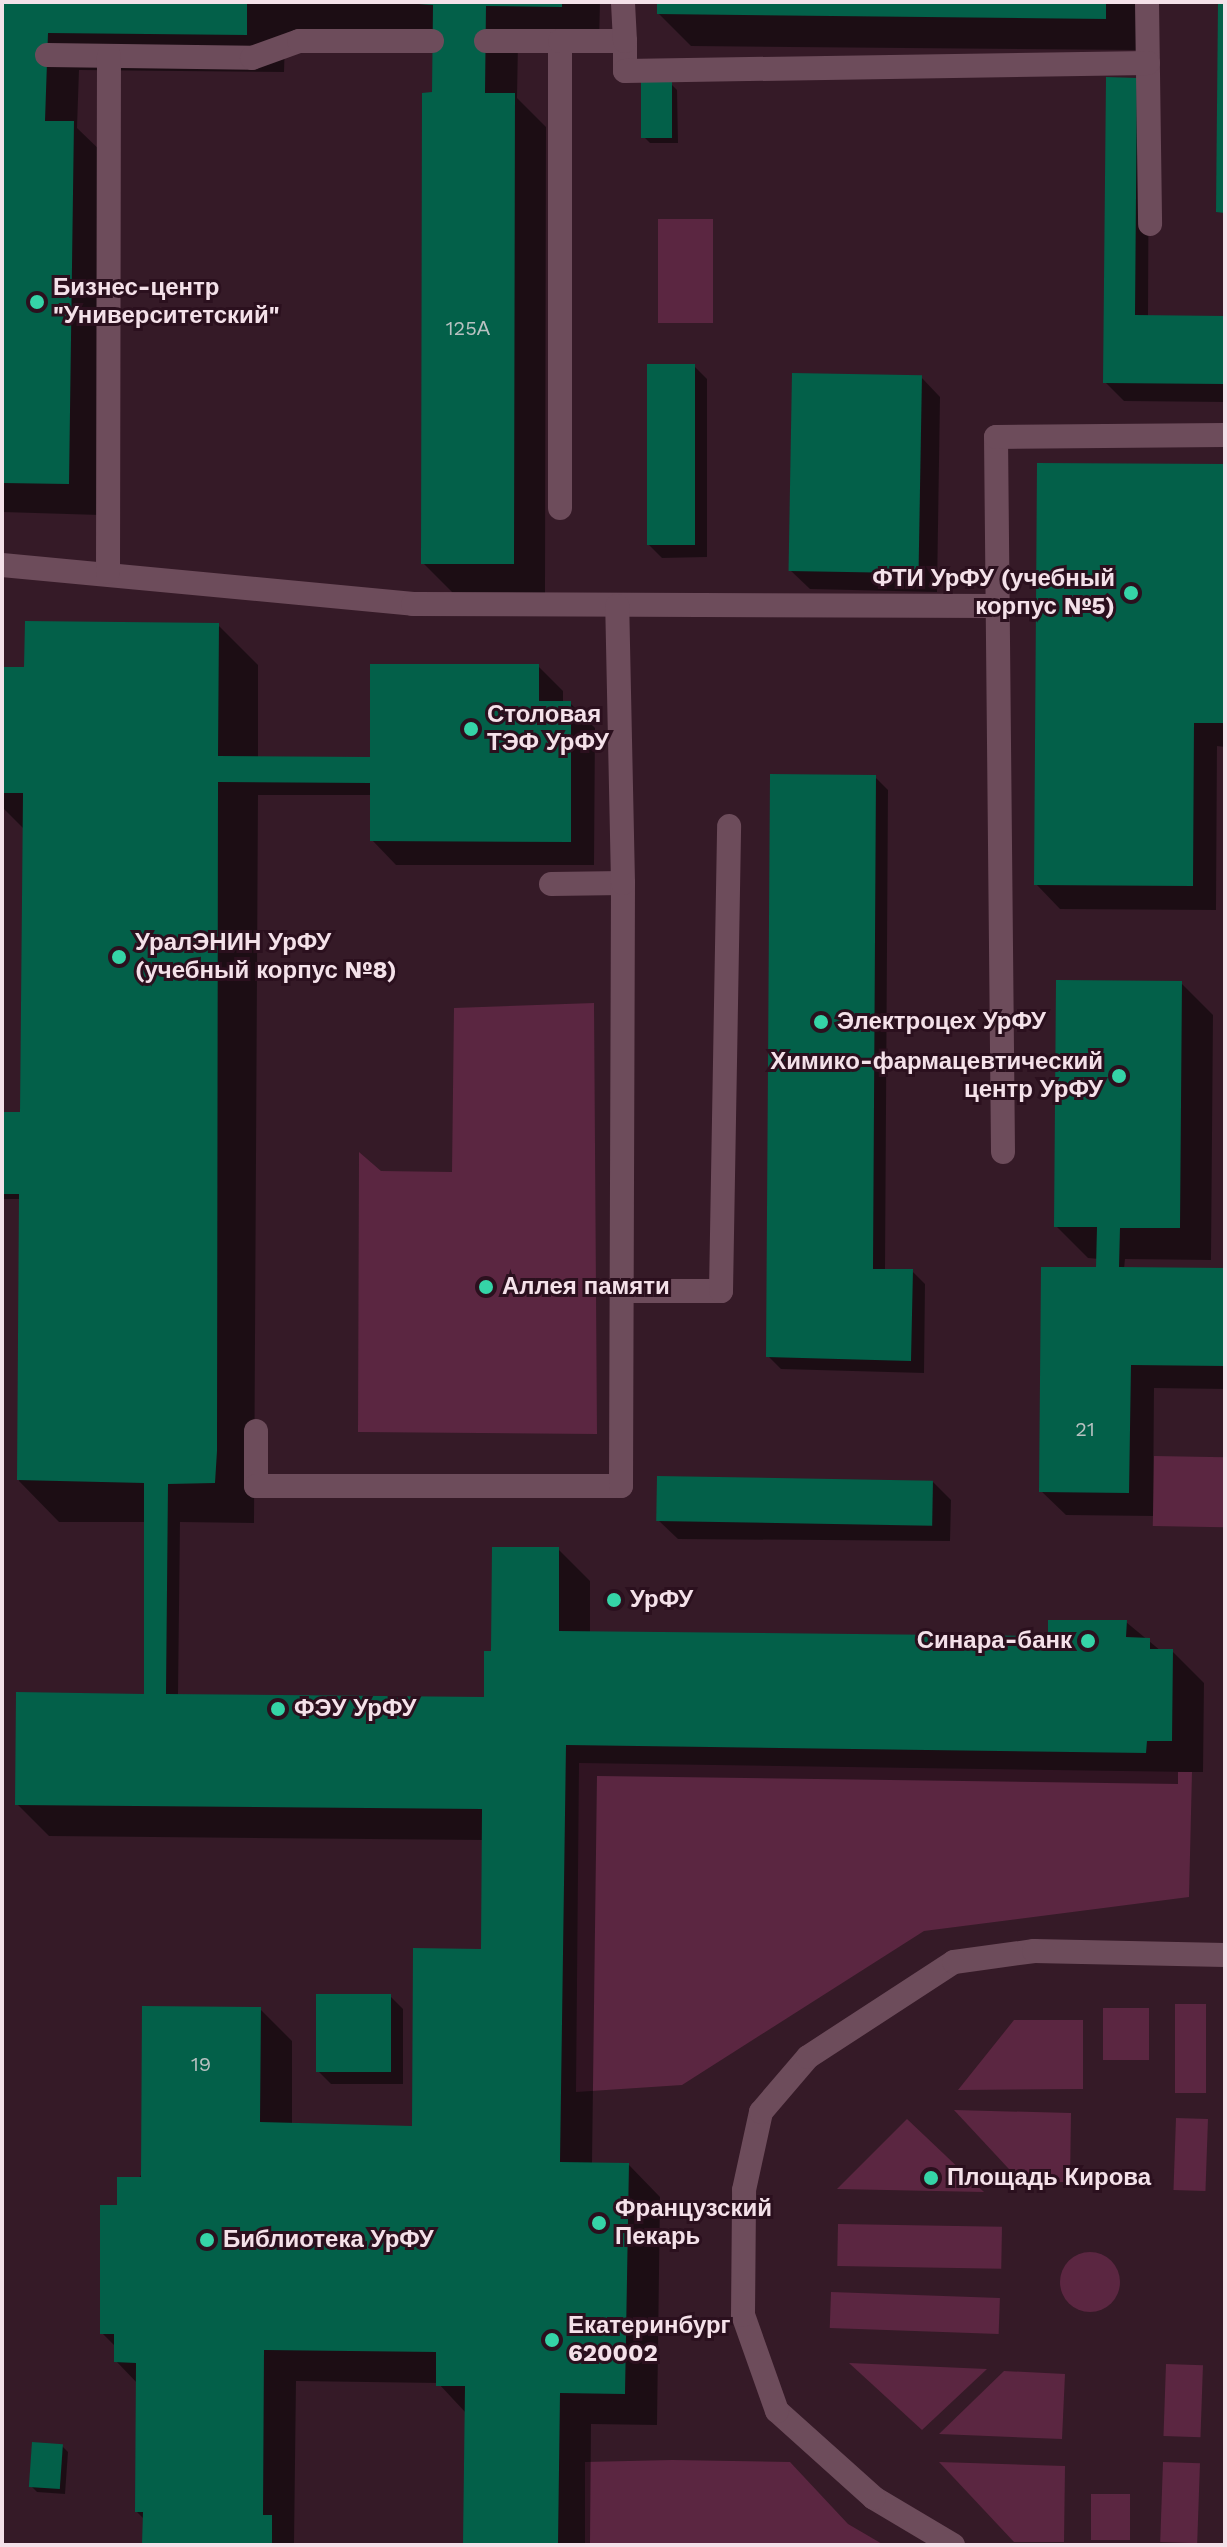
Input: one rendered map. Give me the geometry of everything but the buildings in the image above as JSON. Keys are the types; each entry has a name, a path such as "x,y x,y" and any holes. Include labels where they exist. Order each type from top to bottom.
{"lane":[{"path":"623,2 625,71 1148,63"},
{"path":"1147,2 1150,224"},
{"path":"47,55 252,58 299,41 432,41"},
{"path":"486,41 625,41"},
{"path":"560,41 560,508"},
{"path":"108,572 109,56"},
{"path":"1003,1152 996,437 1225,435"},
{"path":"2,565 108,572 413,604 998,606"},
{"path":"256,1431 256,1486 621,1486 623,883 617,606"},
{"path":"620,1291 721,1291 729,826"},
{"path":"551,884 623,883"},
{"path":"953,2545 874,2498 777,2411 743,2315 744,2190 761,2112 808,2057 954,1962 1034,1951 1225,1955"}],"shaded area":[{"path":"658,219 713,219 713,323 658,323"},
{"path":"594,1003 597,1434 358,1432 359,1152 381,1171 452,1172 454,1008"},
{"path":"1154,1456 1225,1457 1224,1527 1153,1526"},
{"path":"579,1763 1192,1772 1189,1897 924,1931 682,2085 576,2092"},
{"path":"1175,2004 1206,2004 1206,2093 1175,2093"},
{"path":"1103,2008 1149,2008 1149,2060 1103,2060"},
{"path":"1014,2020 1083,2020 1083,2089 958,2090"},
{"path":"954,2110 1071,2113 1070,2182 1021,2182"},
{"path":"1176,2118 1208,2119 1205,2191 1173,2190"},
{"path":"907,2119 984,2192 837,2189"},
{"path":"838,2224 1002,2227 1001,2269 837,2266"},
{"path":"1090,2252 1102,2254 1111,2261 1118,2270 1118,2294 1111,2303 1102,2310 1090,2312 1078,2310 1069,2303 1062,2294 1060,2282 1062,2270 1069,2261 1078,2254"},
{"path":"831,2292 1000,2298 999,2334 830,2328"},
{"path":"849,2363 987,2369 922,2430"},
{"path":"1166,2364 1203,2365 1200,2437 1163,2436"},
{"path":"1004,2371 1065,2374 1062,2439 939,2434"},
{"path":"585,2462 790,2462 848,2524 884,2545 585,2545"},
{"path":"939,2462 1065,2466 1064,2542 1014,2542"},
{"path":"1163,2462 1200,2463 1197,2543 1160,2542"},
{"path":"1091,2494 1130,2494 1130,2540 1091,2540"}],"place":[{"name":"Бизнес-центр \"Университетский\"","path":"37,302"},
{"name":"ФТИ УрФУ (учебный корпус №5)","path":"1131,593"},
{"name":"Столовая ТЭФ УрФУ","path":"471,729"},
{"name":"УралЭНИН УрФУ (учебный корпус №8)","path":"119,957"},
{"name":"Электроцех УрФУ","path":"821,1022"},
{"name":"Химико-фармацевтический центр УрФУ","path":"1119,1076"},
{"name":"Аллея памяти","path":"486,1287"},
{"name":"УрФУ","path":"614,1600"},
{"name":"Синара-банк","path":"1088,1641"},
{"name":"ФЭУ УрФУ","path":"278,1709"},
{"name":"Площадь Кирова","path":"931,2178"},
{"name":"Французский Пекарь","path":"599,2223"},
{"name":"Библиотека УрФУ","path":"207,2240"},
{"name":"Екатеринбург 620002","path":"552,2340"}]}
